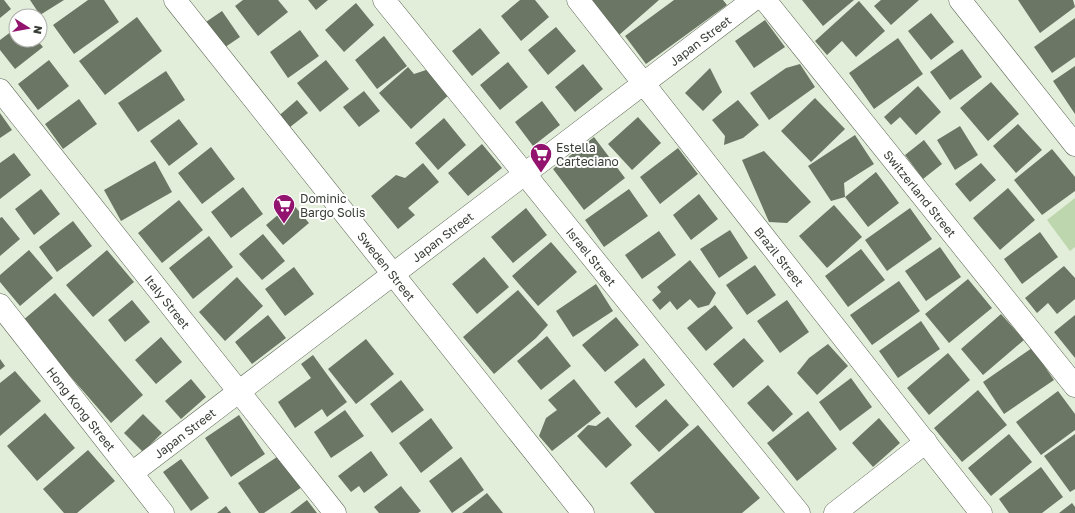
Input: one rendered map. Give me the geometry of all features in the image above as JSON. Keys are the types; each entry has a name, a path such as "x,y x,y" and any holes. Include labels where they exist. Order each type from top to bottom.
{"street":[{"name":"Sweden Street","path":"175,0 583,513"},
{"name":"Israel Street","path":"384,0 799,513"},
{"name":"Brazil Street","path":"578,0 981,513"},
{"name":"Japan Street","path":"132,472 753,0"},
{"name":"Switzerland Street","path":"765,0 1075,386"},
{"path":"960,0 1075,144"},
{"name":"Italy Street","path":"0,90 335,513"},
{"name":"Hong Kong Street","path":"0,304 163,513"},
{"path":"836,513 926,442"}],"green space":[{"path":"1075,198 1075,247 1070,251 1047,220"}],"building":[{"path":"0,0 4,0 10,8 8,8 8,11 0,18"},
{"path":"30,0 64,0 48,10 48,8 35,8"},
{"path":"88,0 104,0 119,22 74,54 53,25"},
{"path":"243,0 278,0 288,12 258,36 235,6"},
{"path":"308,0 328,0 316,10"},
{"path":"520,0 535,0 549,17 521,41 501,16"},
{"path":"659,0 619,35 591,1"},
{"path":"674,0 723,0 727,5 646,64 625,36"},
{"path":"802,0 854,0 823,26"},
{"path":"881,0 919,0 891,25 874,6"},
{"path":"1018,0 1073,0 1075,7 1040,33"},
{"path":"859,1 885,31 856,57 842,41 827,55 815,41"},
{"path":"356,3 374,25 344,52 325,30"},
{"path":"222,11 240,37 221,50 203,24"},
{"path":"931,13 954,42 931,60 908,31"},
{"path":"137,17 162,51 105,95 79,61"},
{"path":"1075,18 1075,57 1052,73 1034,47"},
{"path":"765,20 785,47 754,68 735,41"},
{"path":"556,27 576,51 548,75 528,50"},
{"path":"480,28 500,53 472,76 452,51"},
{"path":"300,30 319,56 288,78 270,52"},
{"path":"8,34 8,48 42,48 15,69 0,50 0,40"},
{"path":"384,36 407,66 377,89 355,60"},
{"path":"898,38 923,74 874,109 849,73"},
{"path":"962,49 982,77 950,100 930,72"},
{"path":"49,60 69,86 38,110 18,84"},
{"path":"326,60 349,89 320,112 297,83"},
{"path":"508,62 528,87 500,110 480,85"},
{"path":"583,64 603,89 575,112 555,87"},
{"path":"800,64 815,87 769,120 750,93 786,68"},
{"path":"1075,66 1075,114 1053,81"},
{"path":"408,67 414,74 429,69 451,93 411,129 379,93"},
{"path":"710,68 722,92 703,111 685,93"},
{"path":"166,71 185,100 138,132 118,103"},
{"path":"991,82 1019,114 988,141 960,108"},
{"path":"918,86 941,112 916,135 900,117 891,125 884,117"},
{"path":"364,91 380,111 359,127 343,107"},
{"path":"815,98 845,129 811,162 781,131"},
{"path":"79,99 97,124 63,149 45,124"},
{"path":"297,100 308,113 285,131 275,119"},
{"path":"738,100 759,125 743,138 724,145 725,136 712,120"},
{"path":"542,101 560,125 533,146 515,122"},
{"path":"0,113 12,130 0,138"},
{"path":"638,117 661,143 632,170 608,144"},
{"path":"444,118 466,145 438,170 415,143"},
{"path":"179,119 198,144 169,166 150,141"},
{"path":"1018,124 1042,150 1016,173 993,146"},
{"path":"960,126 978,155 955,170 937,140"},
{"path":"855,135 874,164 844,183 845,197 831,201 808,166"},
{"path":"594,137 625,178 584,210 553,169"},
{"path":"924,140 942,164 923,179 905,155"},
{"path":"482,144 502,168 468,196 448,173"},
{"path":"211,147 235,179 202,204 178,173"},
{"path":"678,148 698,174 660,204 640,177"},
{"path":"1052,149 1075,177 1075,191 1042,215 1014,180"},
{"path":"764,151 811,202 787,223 769,222 742,160"},
{"path":"14,153 31,175 0,199 0,163"},
{"path":"155,161 172,192 121,221 104,190"},
{"path":"423,163 439,182 408,208 415,215 398,229 371,196 396,175 405,178"},
{"path":"981,163 996,180 970,202 955,184"},
{"path":"876,172 899,203 868,227 845,197"},
{"path":"243,187 263,214 231,238 211,212"},
{"path":"1008,188 1035,220 1000,250 973,218"},
{"path":"41,189 60,214 34,235 15,209"},
{"path":"629,189 648,216 604,247 585,220"},
{"path":"699,194 718,219 691,240 673,215"},
{"path":"179,200 203,230 162,263 138,233"},
{"path":"292,203 309,223 283,245 266,225"},
{"path":"834,205 862,237 827,268 799,236"},
{"path":"526,208 547,235 513,263 491,237"},
{"path":"910,208 932,239 887,271 865,240"},
{"path":"2,217 20,239 0,256 0,218"},
{"path":"73,221 92,246 57,272 39,247"},
{"path":"730,230 748,258 719,278 700,249"},
{"path":"659,231 676,255 642,279 625,255"},
{"path":"1040,232 1058,257 1022,284 1004,259"},
{"path":"263,234 285,261 262,280 239,254"},
{"path":"209,236 233,267 193,299 169,268"},
{"path":"551,242 577,272 538,306 512,276"},
{"path":"940,247 961,277 926,301 905,271"},
{"path":"861,249 885,280 848,307 825,276"},
{"path":"29,250 53,278 20,306 0,282 0,275"},
{"path":"107,250 134,282 93,317 66,285"},
{"path":"484,257 509,287 477,314 452,284"},
{"path":"690,260 716,293 709,305 698,308 690,299 677,310 670,301 660,310 652,300 661,292 657,287"},
{"path":"755,265 776,295 747,315 726,285"},
{"path":"1064,266 1075,278 1075,299 1057,314 1048,303 1037,313 1025,298"},
{"path":"294,267 314,294 285,316 265,289"},
{"path":"237,277 263,306 225,341 199,312"},
{"path":"968,279 992,308 949,343 925,314"},
{"path":"899,281 920,311 872,345 850,315"},
{"path":"596,284 613,311 573,337 556,311"},
{"path":"518,290 548,325 536,338 494,374 463,337"},
{"path":"55,293 143,395 111,423 22,321"},
{"path":"132,300 150,322 125,342 108,320"},
{"path":"787,300 809,332 780,353 757,321"},
{"path":"715,305 733,328 706,351 687,328"},
{"path":"1001,314 1024,340 983,375 961,349"},
{"path":"268,315 286,338 252,364 235,342"},
{"path":"1075,315 1075,358 1054,332"},
{"path":"616,317 639,345 605,372 582,345"},
{"path":"921,321 940,349 898,378 879,351"},
{"path":"547,336 571,366 541,390 517,361"},
{"path":"161,337 182,362 156,384 135,360"},
{"path":"744,338 764,361 733,388 713,364"},
{"path":"366,339 394,374 356,404 328,369"},
{"path":"828,344 848,366 817,395 797,373 809,358"},
{"path":"1032,348 1054,380 1004,414 983,382"},
{"path":"948,353 970,380 929,415 907,388"},
{"path":"313,355 347,402 327,417 322,409 295,428 278,402 311,378 301,364"},
{"path":"644,358 665,385 636,408 614,382"},
{"path":"0,359 5,366 0,370"},
{"path":"15,371 41,401 0,436 0,383"},
{"path":"851,378 872,407 840,431 819,402"},
{"path":"191,379 206,397 181,419 165,401"},
{"path":"574,379 601,413 552,451 539,436 546,418 557,410 548,400"},
{"path":"401,380 424,410 392,433 370,404"},
{"path":"768,385 793,414 773,432 747,403"},
{"path":"978,390 1007,425 962,462 934,428"},
{"path":"1058,391 1075,414 1075,430 1041,455 1016,422"},
{"path":"666,399 689,425 659,452 635,426"},
{"path":"345,410 364,436 331,458 314,432"},
{"path":"808,411 837,449 797,481 767,443"},
{"path":"45,413 75,448 37,481 7,446"},
{"path":"143,414 162,433 143,452 124,433"},
{"path":"239,415 265,454 231,477 205,438"},
{"path":"608,417 632,445 606,468 577,436 588,425 596,426"},
{"path":"431,418 453,448 421,473 399,443"},
{"path":"879,418 900,443 873,467 852,443"},
{"path":"698,425 760,498 742,513 655,513 630,483"},
{"path":"1009,434 1032,462 991,496 968,468"},
{"path":"1075,434 1075,489 1070,492 1044,456"},
{"path":"88,450 115,481 77,513 64,513 43,489"},
{"path":"371,451 388,475 364,493 359,486 351,492 338,476"},
{"path":"280,455 302,487 264,513 259,513 238,483"},
{"path":"461,457 484,490 452,513 429,481"},
{"path":"181,459 209,498 191,511 163,472"},
{"path":"1041,467 1063,497 1042,513 1009,513 999,499"},
{"path":"401,486 421,511 418,513 379,513 374,507"},
{"path":"487,493 503,513 462,513"},
{"path":"307,500 317,513 290,513"},
{"path":"1072,503 1075,507 1075,513 1059,513"},
{"path":"226,506 231,513 217,513"}],"place":[{"name":"Estella Carteciano","path":"541,174"},
{"name":"Dominic Bargo Solis","path":"284,224"}]}
